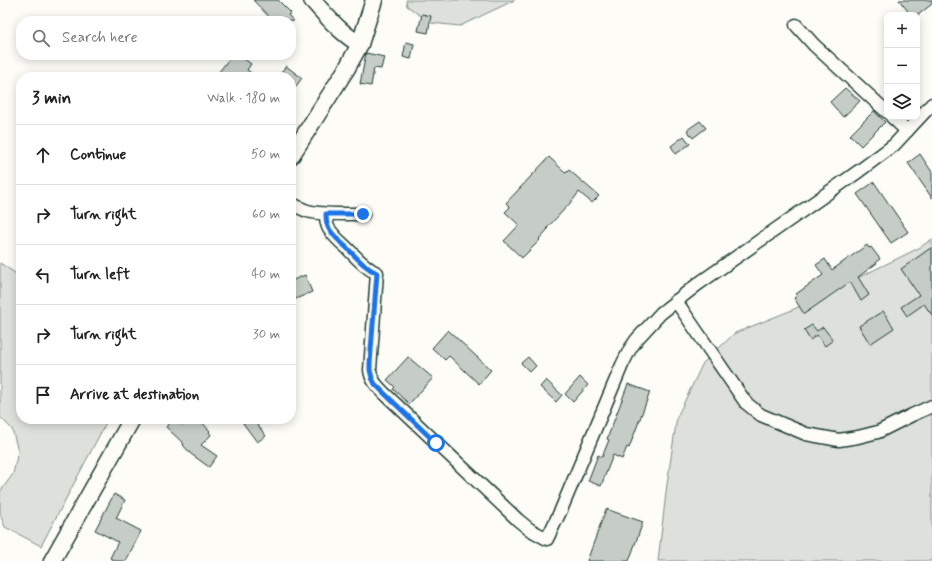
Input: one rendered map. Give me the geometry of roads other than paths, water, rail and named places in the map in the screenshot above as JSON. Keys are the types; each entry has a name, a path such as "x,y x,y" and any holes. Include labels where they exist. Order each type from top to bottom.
{"street":[{"path":"312,0 340,29 360,44"},
{"path":"296,148 347,68 360,44 374,0"},
{"path":"796,25 814,45 884,109"},
{"path":"326,214 327,224 335,237 370,270 377,273 370,370 375,384 518,520 529,529 547,539 561,510 622,365 630,349 641,335 661,313 698,284 894,145 932,104"},
{"path":"895,120 907,131"},
{"path":"296,206 311,212 326,214 363,214"},
{"path":"676,301 746,403 761,415 806,434 839,440 858,437 878,432 932,406"},
{"path":"52,561 129,424"}]}
